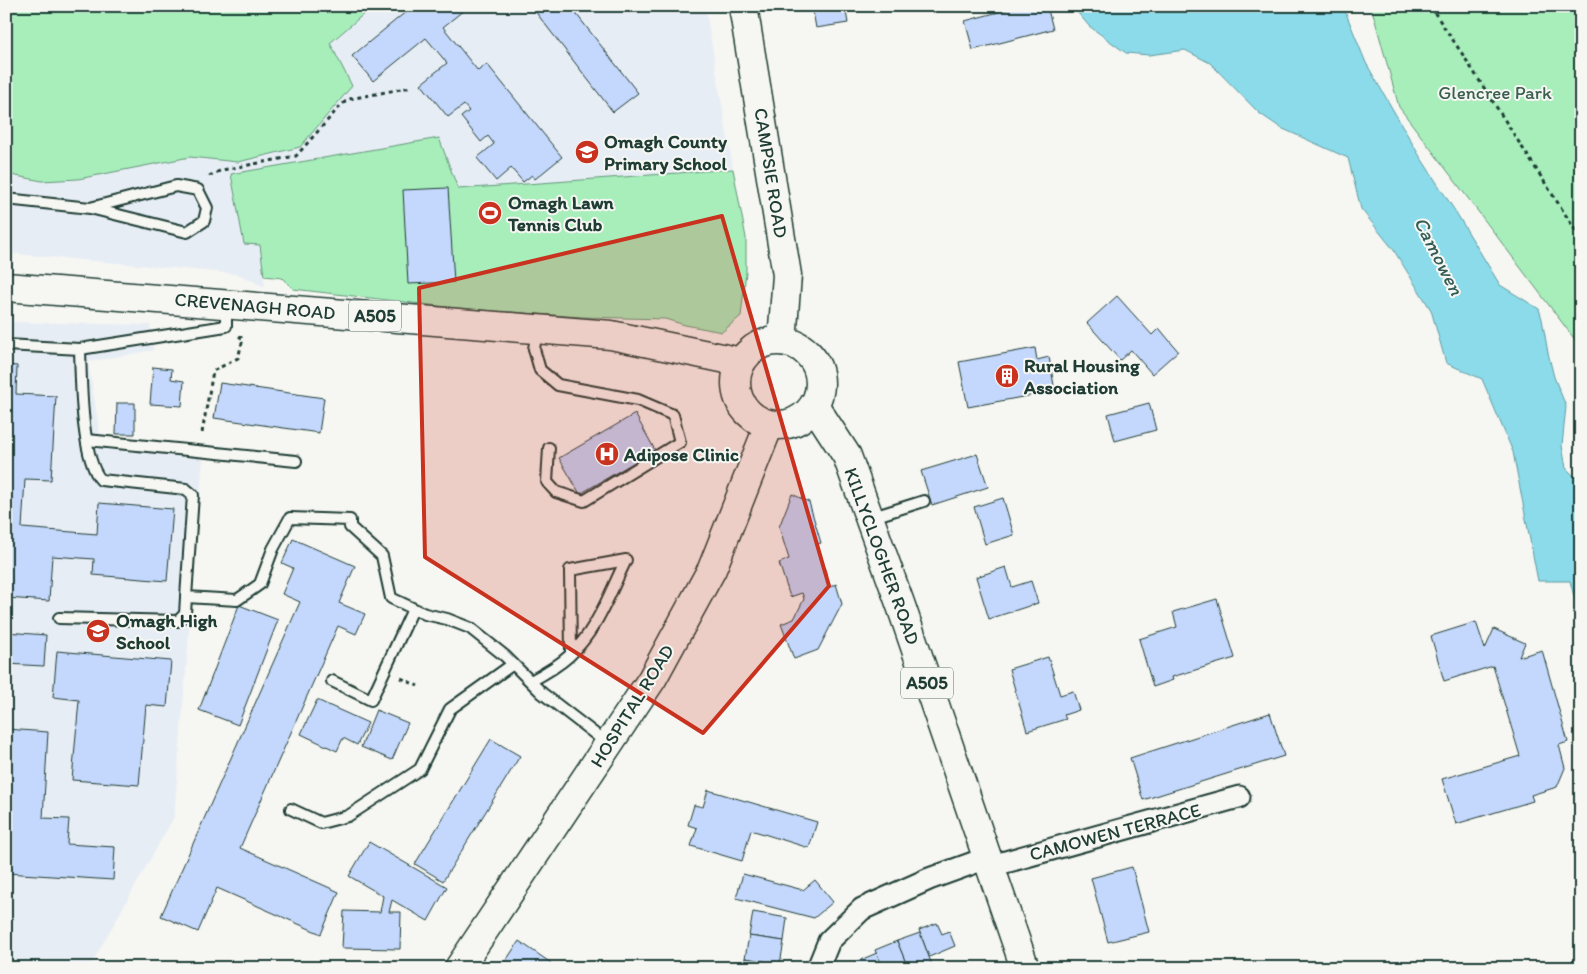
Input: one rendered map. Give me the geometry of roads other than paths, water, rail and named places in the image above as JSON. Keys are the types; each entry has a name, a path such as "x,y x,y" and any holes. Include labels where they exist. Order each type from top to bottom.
{"main road":[{"name":"CAMPSIE ROAD","path":"743,6 787,274 782,341"},
{"name":"CREVENAGH ROAD","path":"6,287 226,315 611,334 741,362"},
{"path":"782,341 797,345 811,356 817,366 820,388 814,405 804,417 783,426 769,425 756,419 745,410 737,395 736,379 741,362 750,350 768,342 782,341"},
{"name":"KILLYCLOGHER ROAD","path":"814,405 846,456 901,606 1025,968"},
{"name":"HOSPITAL ROAD","path":"459,968 652,679 712,569 769,425"}],"street":[{"name":"CAMOWEN TERRACE","path":"818,968 829,941 862,909 929,879 1239,798"}],"lane":[{"path":"6,199 90,208 186,232 204,221 207,208 198,190 176,186 90,208"},
{"path":"6,346 80,349 226,315"},
{"path":"537,329 534,349 540,370 558,385 638,400 673,415 680,442 584,501 556,492 547,482 549,448"},
{"path":"59,618 178,621 185,614 193,495 186,489 101,480 94,473 83,419 80,349"},
{"path":"87,440 296,461"},
{"path":"869,518 924,501"},
{"path":"186,597 237,600 260,584 273,549 290,518 350,520 350,527 382,556 391,598 424,614 447,619 470,628 513,664 542,693 609,744"},
{"path":"531,682 560,664 571,654 594,625 626,560 570,570 571,654"},
{"path":"332,681 371,700 413,609"},
{"path":"291,809 321,823 348,816 420,769 450,709 513,664"}],"water":[{"name":"Camowen","path":"1072,6 1343,6 1366,63 1419,155 1500,285 1539,309 1554,377 1566,406 1562,446 1566,468 1577,479 1581,479 1581,623 1570,581 1538,581 1513,452 1482,379 1446,363 1431,310 1393,249 1361,209 1348,158 1281,128 1259,113 1210,63 1185,50 1149,55 1126,53 1089,26"}],"place":[{"name":"Omagh County Primary School","path":"587,152"},
{"name":"Omagh Lawn Tennis Club","path":"490,213"},
{"name":"Rural Housing Association","path":"1007,376"},
{"name":"Adipose Clinic","path":"607,454"},
{"name":"Omagh High School","path":"98,631"}],"park label":[{"name":"Glencree Park","path":"1495,92"}]}
